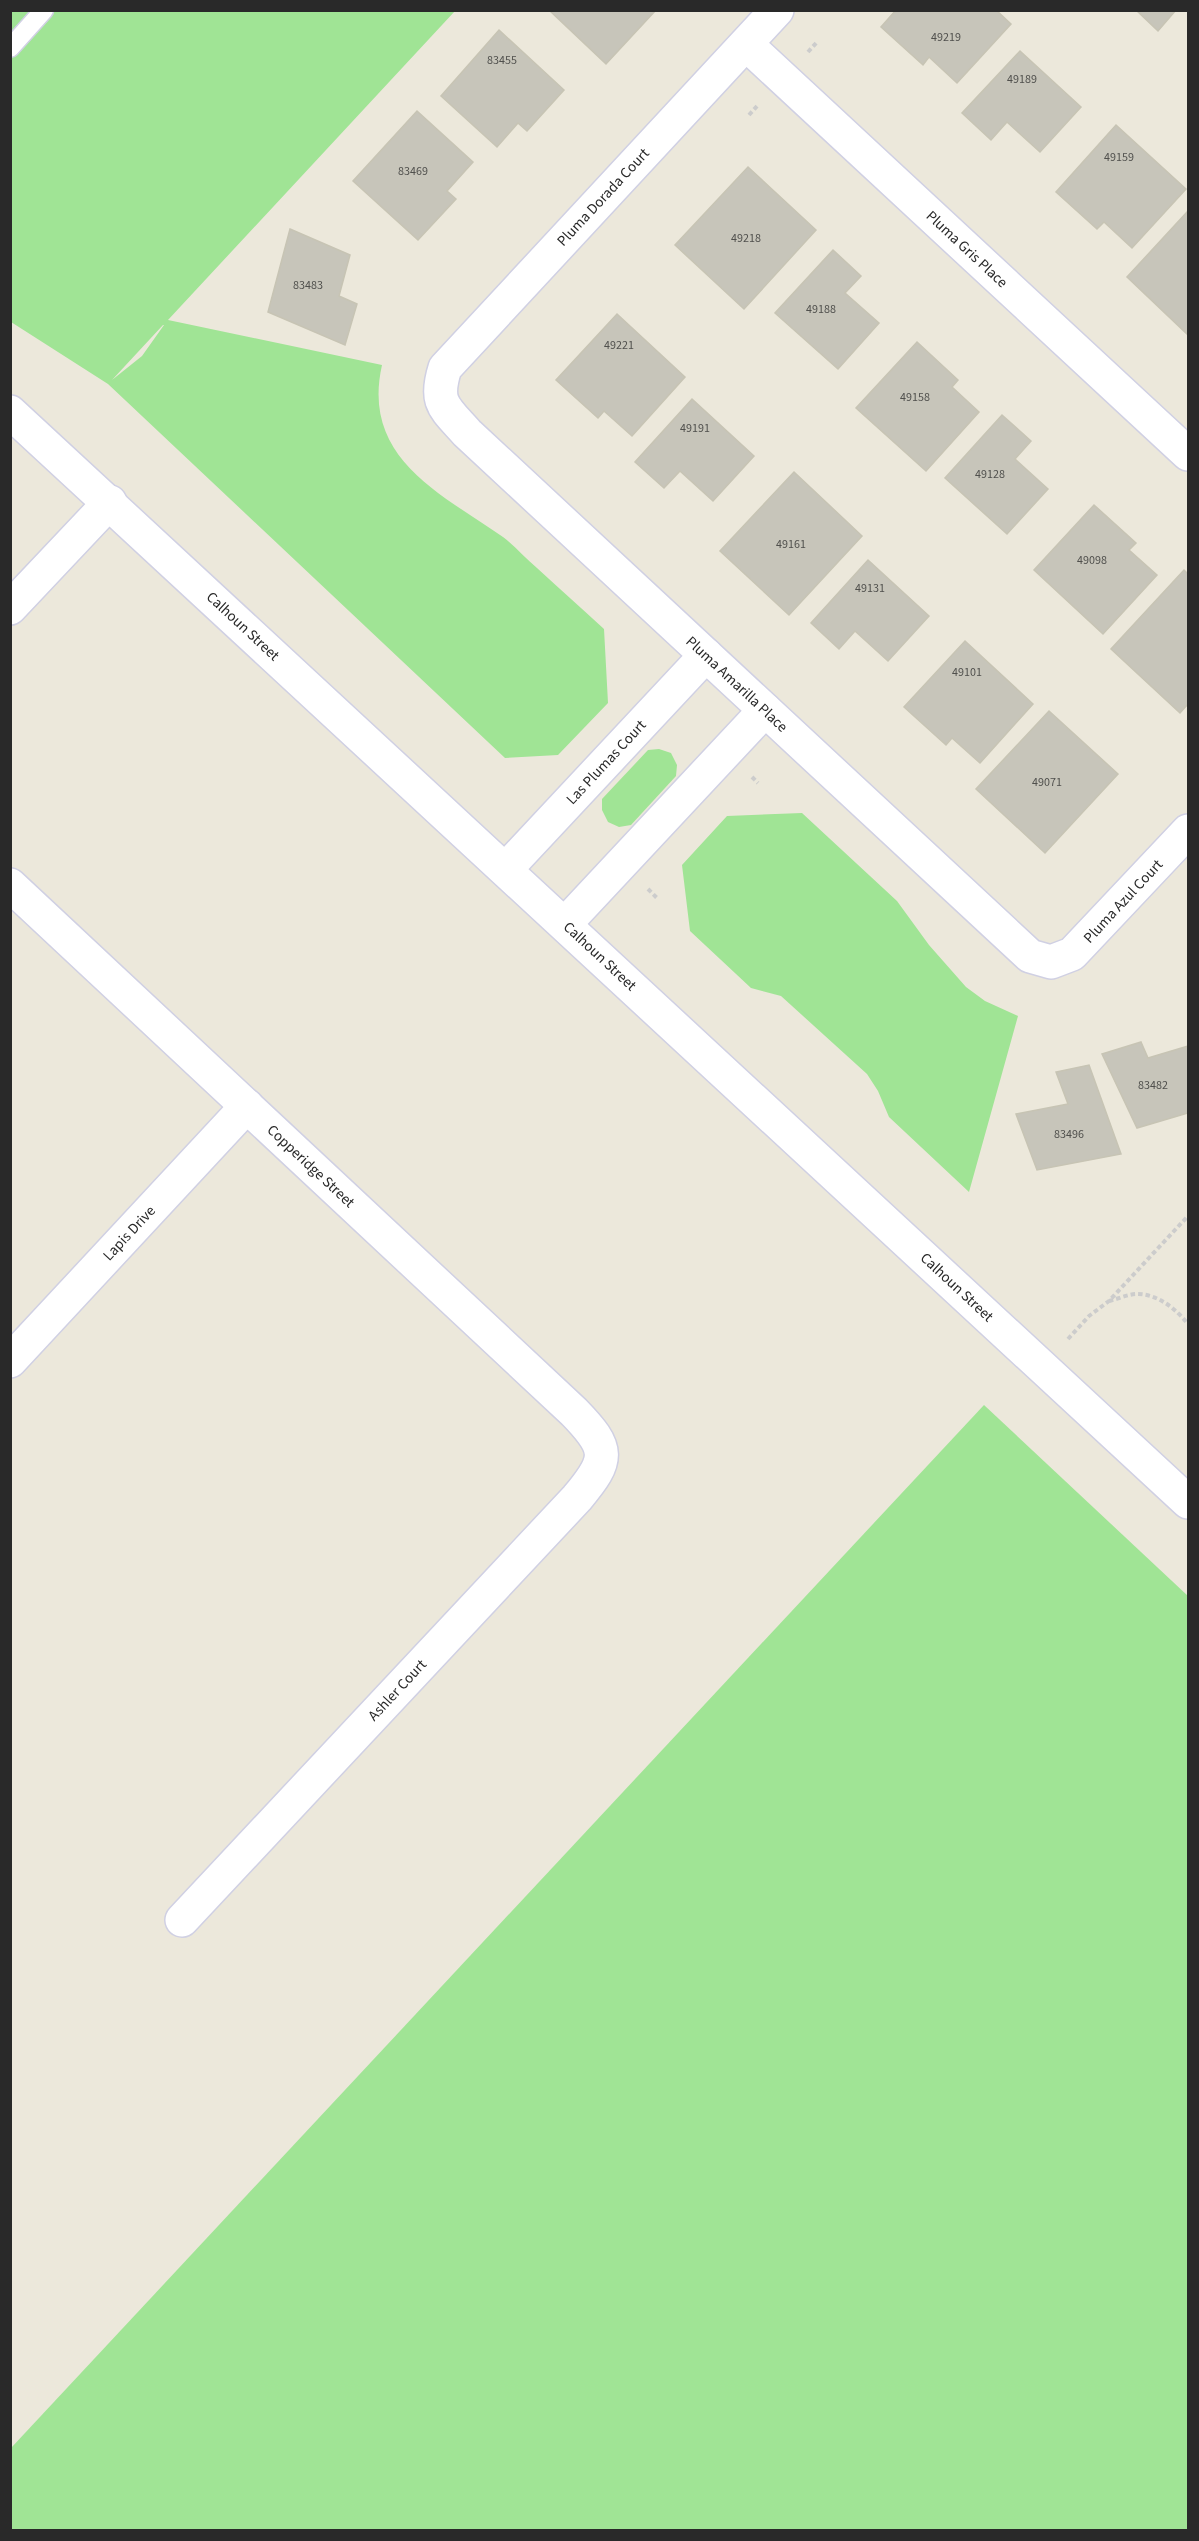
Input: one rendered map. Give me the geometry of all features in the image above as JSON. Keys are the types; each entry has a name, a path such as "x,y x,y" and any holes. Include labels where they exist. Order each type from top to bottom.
{"street":[{"name":"Pluma Dorada Court","path":"438,390 445,368 464,346 777,10"},
{"name":"Pluma Gris Place","path":"746,44 1188,454"},
{"name":"Pluma Amarilla Place","path":"438,390 447,410 467,433 1007,936 1030,956 1051,962"},
{"name":"Calhoun Street","path":"10,412 110,502 1188,1502"},
{"path":"10,608 110,502"},
{"name":"Las Plumas Court","path":"506,869 706,655"},
{"path":"565,924 765,710"},
{"name":"Pluma Azul Court","path":"1051,962 1072,954 1188,831"},
{"name":"Copperidge Street","path":"10,885 574,1412 595,1434 603,1453"},
{"name":"Lapis Drive","path":"10,1361 247,1106"},
{"name":"Ashler Court","path":"182,1920 577,1498 596,1475 603,1453"}],"lane":[{"path":"10,48 44,10"}],"path":[{"path":"1043,1366 1089,1316 1109,1301 1188,1215"},
{"path":"1109,1301 1137,1294 1160,1300 1179,1313 1188,1324"}],"green space":[{"path":"11,11 455,11 168,320 382,365 379,397 383,425 394,449 431,488 507,541 604,629 608,703 558,755 505,758 108,384 11,322","holes":["164,325 142,356 112,380"]},
{"path":"659,749 671,753 677,765 676,776 631,825 619,827 608,822 602,810 602,799 648,750"},
{"path":"802,813 897,901 929,945 966,987 985,1001 1018,1016 969,1192 889,1117 878,1091 867,1074 781,996 751,988 690,931 682,865 727,816"},
{"path":"984,1405 1188,1596 1188,2530 11,2530 11,2448"}],"building":[{"path":"549,10 656,10 606,64"},
{"path":"896,10 996,10 1011,24 957,83 929,57 923,65 881,27"},
{"path":"1136,10 1176,10 1158,31"},
{"path":"499,30 564,90 527,131 518,123 497,147 441,96"},
{"path":"1020,51 1081,107 1040,152 1007,122 991,140 962,113"},
{"path":"417,111 473,162 447,191 456,199 418,240 353,181"},
{"path":"1116,125 1186,189 1132,248 1104,222 1097,229 1056,192"},
{"path":"748,167 816,230 744,309 675,245"},
{"path":"1188,211 1188,335 1127,277"},
{"path":"290,229 350,255 339,296 357,304 345,345 268,312"},
{"path":"833,250 861,276 845,293 879,323 838,369 775,313"},
{"path":"617,314 685,377 632,436 604,411 598,418 556,380"},
{"path":"917,342 958,380 952,387 979,412 926,471 856,408"},
{"path":"692,399 754,456 713,501 680,471 664,488 635,462"},
{"path":"1002,415 1031,441 1015,459 1048,489 1007,534 945,478"},
{"path":"794,472 862,536 789,615 720,551"},
{"path":"1094,505 1136,543 1129,550 1157,575 1103,634 1034,570"},
{"path":"868,560 929,616 888,661 855,631 839,649 811,623"},
{"path":"1184,570 1188,574 1188,704 1180,713 1111,649"},
{"path":"965,641 1033,704 980,763 952,738 946,745 904,707"},
{"path":"1049,711 1118,774 1045,853 976,789"},
{"path":"1141,1042 1148,1058 1188,1046 1188,1113 1137,1128 1102,1054"},
{"path":"1089,1065 1121,1154 1037,1170 1016,1114 1068,1104 1056,1072"}]}
